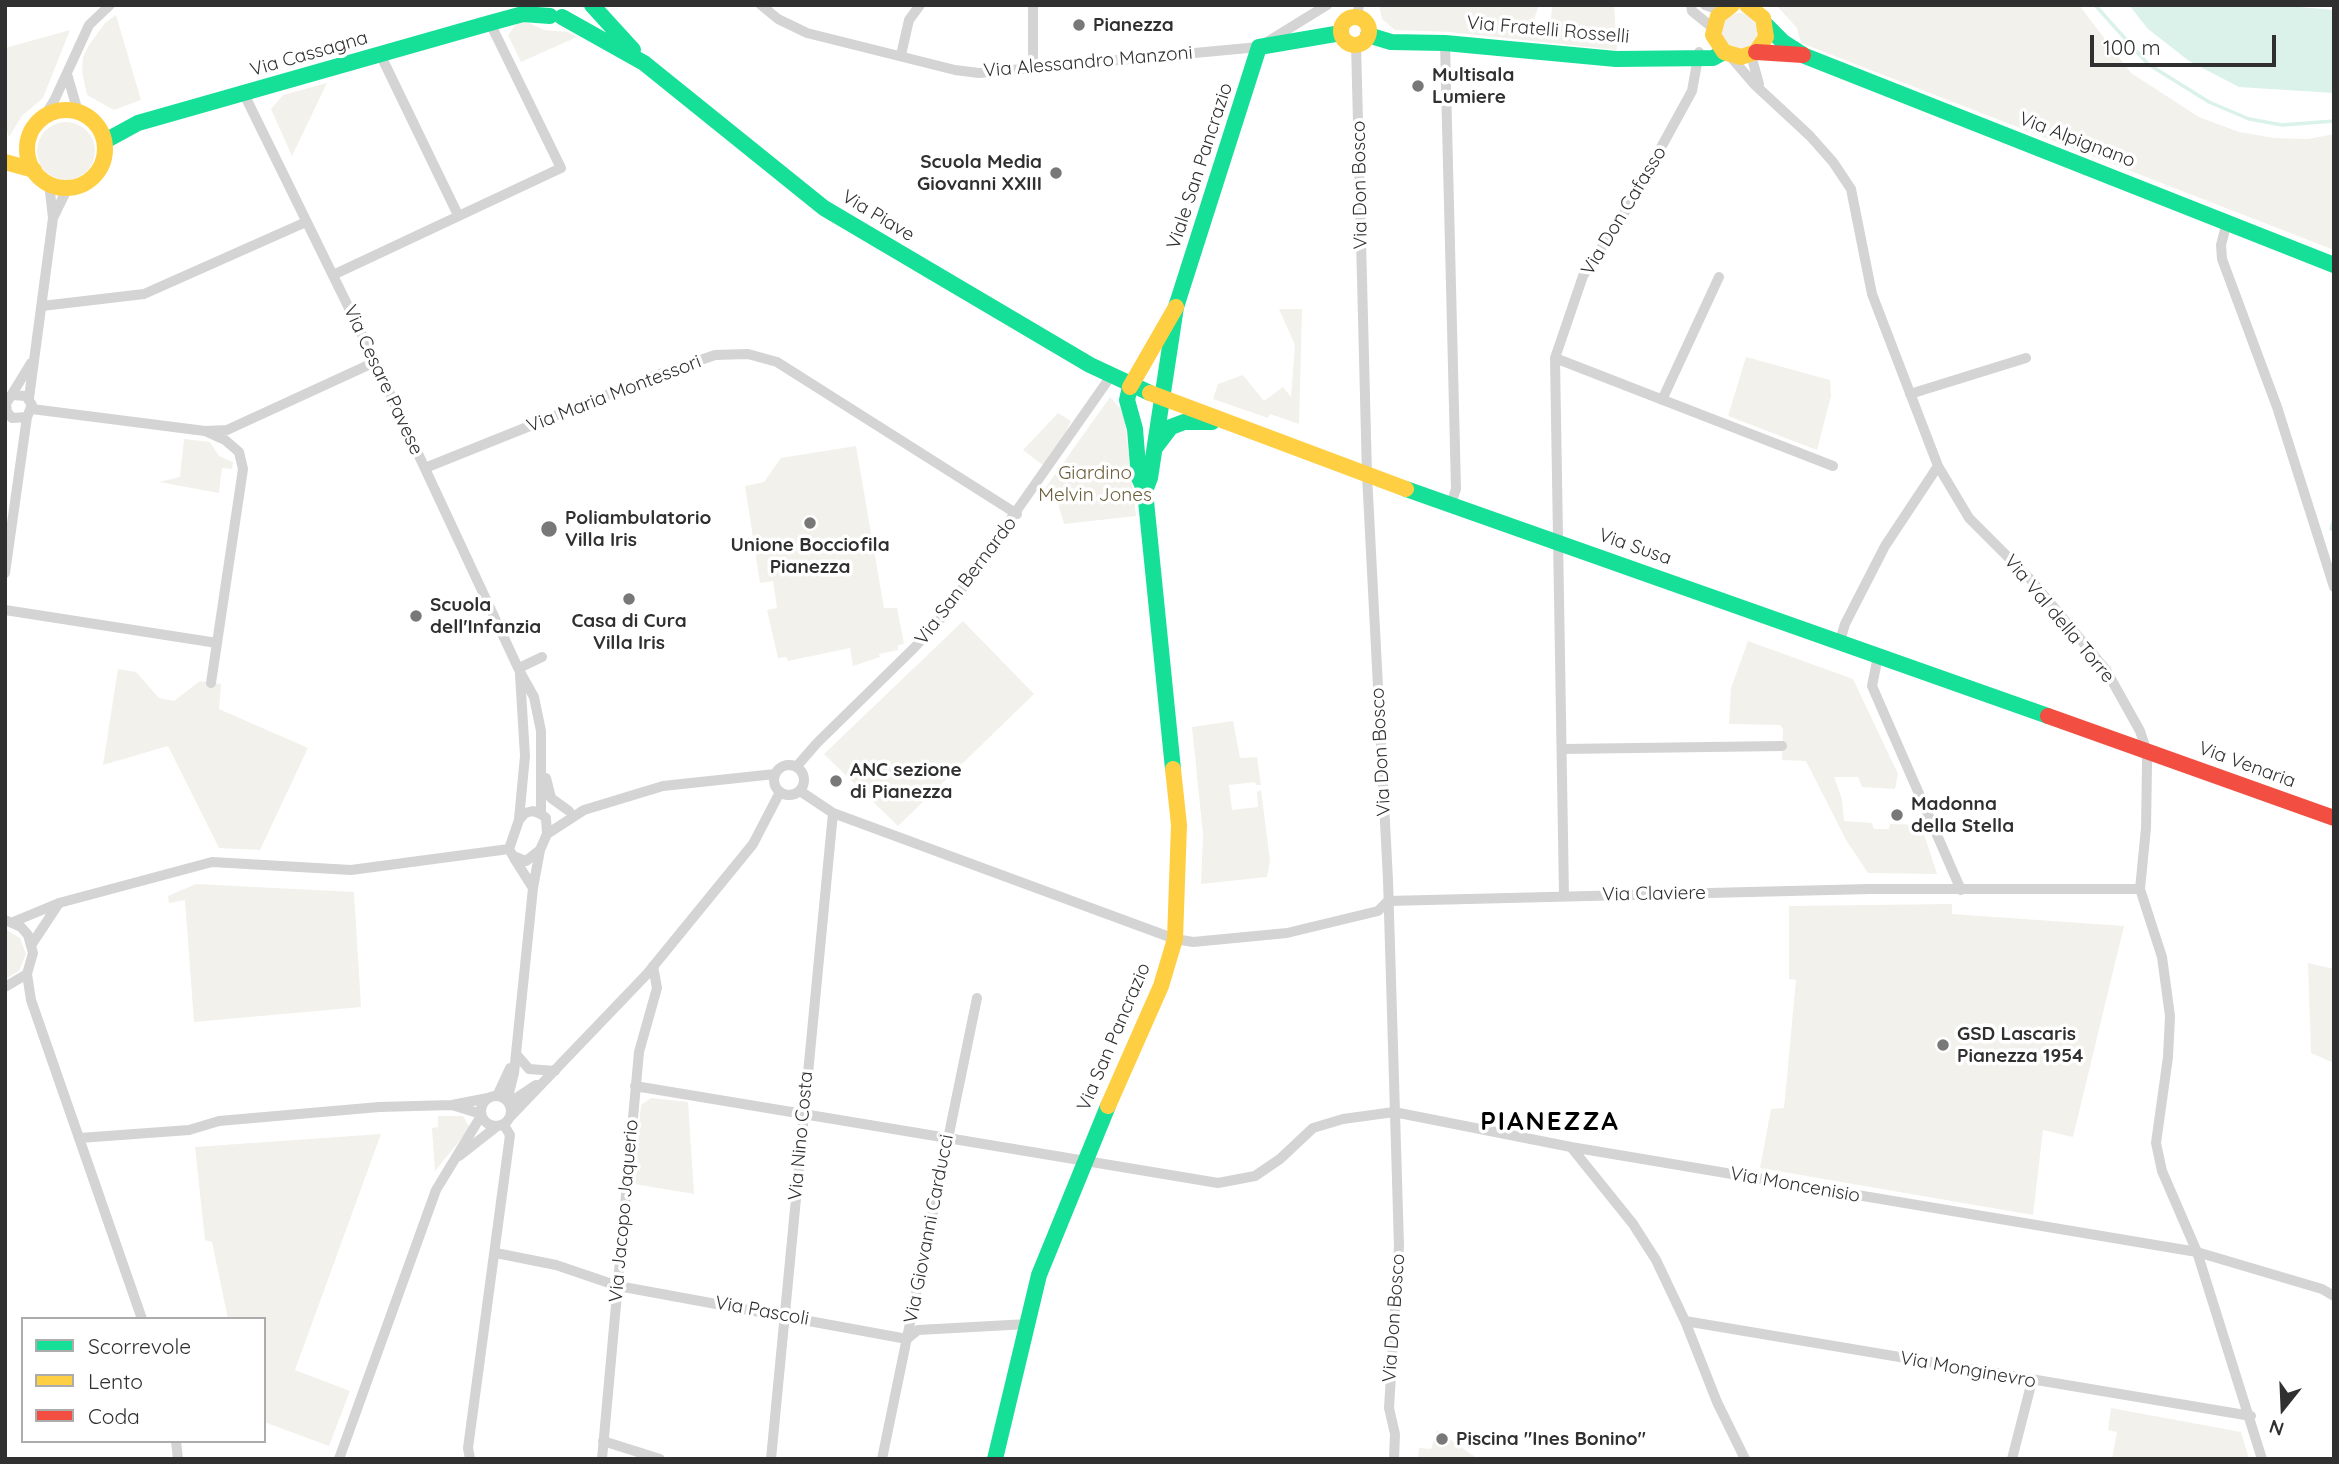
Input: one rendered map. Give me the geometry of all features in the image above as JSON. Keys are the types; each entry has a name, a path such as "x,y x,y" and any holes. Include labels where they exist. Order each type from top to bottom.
{"street":[{"path":"44,117 89,24 110,5"},
{"name":"Via Cassagna","path":"490,23 505,14 512,5"},
{"name":"Via Piave","path":"533,5 606,39 644,63 824,208 1111,376"},
{"path":"556,17 574,13 583,5"},
{"name":"Via Piave","path":"592,5 644,63"},
{"name":"Via Alessandro Manzoni","path":"761,5 778,19 807,33 955,70 1033,69 1265,46"},
{"path":"901,55 909,20 920,5"},
{"path":"1033,5 1033,69"},
{"path":"1265,46 1327,5"},
{"path":"1691,5 1692,11 1713,31 1727,54"},
{"path":"1696,55 1727,7 1705,5"},
{"name":"Via Alpignano","path":"1747,5 1759,12 1783,43 1805,55 2334,265"},
{"path":"1358,11 1365,22 1362,40 1346,41 1341,33 1345,21 1358,11"},
{"name":"Via Cassagna","path":"104,141 138,123 490,23 523,14 556,17"},
{"path":"333,275 561,168 490,23"},
{"path":"1754,53 1764,42 1766,24"},
{"path":"1265,46 1341,33"},
{"name":"Via Fratelli Rosselli","path":"1362,40 1446,43 1616,59 1671,59 1696,55 1713,58 1727,54"},
{"name":"Via Don Bosco","path":"1362,40 1367,475 1388,901 1399,1246 1389,1408 1395,1434 1394,1459"},
{"path":"1446,43 1456,489 1451,504"},
{"name":"Viale San Pancrazio","path":"1144,491 1150,478 1159,398 1177,307 1265,46"},
{"name":"Via Val della Torre","path":"1754,53 1754,73 1763,93"},
{"name":"Via Alpignano","path":"1727,54 1805,55"},
{"name":"Via Val della Torre","path":"1727,54 1763,93 1810,136 1833,162 1850,190 1872,294 1938,466 1969,518 2031,580 2106,670 2140,731 2147,752 2147,828 2140,889 2162,957 2170,1016 2168,1058 2156,1143 2162,1171 2197,1252 2251,1416 2262,1459"},
{"name":"Via Don Cafasso","path":"1564,896 1555,358 1584,276 1674,128 1692,91 1696,55"},
{"path":"381,56 458,215"},
{"path":"67,74 78,111"},
{"name":"Via Cesare Pavese","path":"244,94 534,697 541,731 547,834 540,850 533,888 514,1051 514,1073 500,1100"},
{"path":"55,111 78,111 95,122 104,141 102,164 87,182 68,187 49,183 34,170 29,161 29,142 35,125 55,111"},
{"name":"Via Cassagna","path":"95,122 138,123"},
{"path":"5,160 29,142"},
{"path":"5,160 34,170"},
{"path":"5,573 53,218 49,183"},
{"path":"53,218 68,187"},
{"path":"42,306 144,294 306,222"},
{"path":"2227,222 2221,246 2222,259 2277,407 2334,587"},
{"path":"1662,400 1719,277"},
{"name":"Viale San Pancrazio","path":"1144,491 1139,478 1135,429 1130,419 1130,385 1167,318 1177,307"},
{"path":"35,354 8,399 7,412 27,411 205,431 227,430 375,362"},
{"name":"Via Maria Montessori","path":"425,468 657,375 715,355 748,354 777,362 1017,514"},
{"path":"1555,358 1833,466"},
{"path":"1910,394 2026,358"},
{"name":"Via Susa","path":"1111,376 1159,398 1367,475 2147,752"},
{"name":"Via San Bernardo","path":"584,810 663,786 775,774 783,766 797,766 942,617 1017,514 1111,376"},
{"path":"8,399 23,394 27,411"},
{"path":"1135,429 1136,417 1142,405 1150,398 1159,398"},
{"path":"5,426 27,411"},
{"path":"1151,457 1161,438 1171,427 1196,421 1228,424"},
{"path":"205,431 225,440 239,452 243,468 211,683"},
{"path":"1840,641 1845,624 1885,546 1938,466"},
{"name":"Via San Pancrazio","path":"995,1459 1040,1275 1084,1160 1161,986 1175,939 1179,825 1144,491"},
{"path":"5,610 217,643"},
{"path":"1878,656 1872,685 1961,890"},
{"path":"519,670 542,657"},
{"name":"Via Cesare Pavese","path":"511,853 519,820 525,756 519,670"},
{"path":"1563,749 1782,746"},
{"name":"Via Venaria","path":"2147,752 2334,818"},
{"path":"542,755 551,798 569,811"},
{"path":"775,774 774,784 780,792 792,795 800,791 805,778 797,766"},
{"name":"Via Claviere","path":"800,791 833,813 1175,939 1193,942 1287,933 1378,911 1388,901 1870,889 2140,889"},
{"path":"459,1156 503,1123 653,966 753,844 780,792"},
{"path":"519,820 533,811 544,816 584,810"},
{"path":"547,834 584,810"},
{"name":"Via Nino Costa","path":"771,1459 833,813"},
{"path":"8,921 59,903 212,862 351,870 511,853 526,861 540,850"},
{"path":"511,853 533,888"},
{"path":"32,944 59,903"},
{"path":"8,921 21,927 32,944 32,963 27,974 9,986 31,1000"},
{"name":"Via Jacopo Jaquerio","path":"602,1459 635,1086 639,1052 657,988 653,966"},
{"path":"27,974 31,1000 141,1317"},
{"name":"Via Giovanni Carducci","path":"882,1459 977,998"},
{"path":"514,1051 529,1069 540,1072 555,1071"},
{"path":"339,1459 436,1191 481,1115 482,1104 500,1100 545,1080"},
{"name":"Via Moncenisio","path":"635,1086 1231,1183 1266,1170 1314,1128 1343,1119 1394,1112 1571,1147 2197,1252"},
{"path":"80,1138 189,1130 219,1121 500,1100"},
{"path":"470,1459 468,1448 510,1135 503,1123 500,1100"},
{"path":"452,1105 481,1115 485,1123 503,1123"},
{"path":"1571,1147 1633,1224 1656,1260 1685,1321 1717,1402 1745,1459"},
{"path":"2197,1252 2334,1296"},
{"name":"Via Pascoli","path":"496,1253 556,1265 618,1286 785,1314 907,1339"},
{"name":"Via Monginevro","path":"1685,1321 2251,1416"},
{"path":"907,1339 918,1329 1028,1325"},
{"path":"2012,1459 2032,1381"},
{"path":"603,1441 660,1459"}],"green space":[{"path":"1379,5 1539,5 1533,22 1546,31 1551,21 1552,7 1614,5 1617,50 1449,32 1395,30 1382,19"},
{"path":"1776,5 2079,5 2131,73 2199,117 2239,132 2274,138 2308,139 2334,134 2334,250 1801,43 1797,28"},
{"path":"1739,13 1752,18 1757,31 1752,44 1739,49 1726,44 1721,31 1726,18"},
{"path":"116,15 141,100 114,110 87,95 82,72 83,57 89,45 105,23"},
{"path":"520,19 544,30 568,32 577,37 521,62 508,35"},
{"path":"70,30 43,98 22,116 9,137 5,124 5,48"},
{"path":"327,83 292,156 271,109 283,95"},
{"path":"60,122 72,122 87,130 95,145 95,157 87,172 72,180 60,180 45,172 37,157 37,145 45,130"},
{"path":"1279,309 1302,309 1299,424 1270,414 1268,418 1213,399 1218,384 1243,375 1264,401 1283,387 1291,397 1295,345"},
{"path":"1746,357 1830,380 1831,396 1817,450 1728,416"},
{"name":"Giardino Melvin Jones","path":"1110,397 1124,417 1136,516 1064,524 1057,500 1044,490"},
{"path":"1058,413 1071,421 1048,469 1023,450"},
{"path":"184,439 210,442 219,456 233,462 232,469 222,468 219,493 159,482 180,477"},
{"name":"Unione Bocciofila Pianezza","path":"856,446 884,608 897,608 904,644 898,645 898,650 879,654 880,657 853,666 850,648 788,661 786,657 778,658 767,610 777,608 773,581 760,583 745,486 764,482 781,458"},
{"path":"963,621 1034,694 898,826 824,754"},
{"path":"1748,641 1853,679 1898,774 1895,789 1862,787 1858,777 1834,777 1842,799 1844,821 1872,823 1874,829 1889,829 1890,824 1921,825 1937,874 1868,873 1846,840 1806,761 1782,760 1783,729 1780,725 1729,724 1731,688"},
{"path":"118,669 136,672 159,698 174,701 200,681 221,684 219,709 308,748 260,850 219,848 168,746 103,765"},
{"path":"1233,721 1240,758 1257,757 1261,785 1256,785 1255,782 1229,785 1232,810 1258,807 1257,792 1261,790 1270,861 1267,877 1201,884 1203,834 1192,727"},
{"path":"196,884 354,892 361,1007 194,1022 185,900 169,903 168,896"},
{"name":"GSD Lascaris Pianezza 1954","path":"1952,904 1952,914 2124,926 2073,1137 2043,1130 2033,1215 1760,1168 1771,1109 1784,1108 1796,980 1789,979 1789,906"},
{"path":"5,929 20,938 26,954 19,971 5,979"},
{"path":"2308,963 2334,969 2334,1063 2311,1053"},
{"path":"651,1098 688,1102 694,1194 634,1184 641,1105"},
{"path":"438,1116 463,1116 470,1128 435,1171 432,1128 438,1127"},
{"path":"381,1134 295,1370 350,1391 329,1446 266,1423 266,1317 228,1317 212,1242 205,1240 195,1147"},
{"path":"2111,1408 2241,1432 2249,1459 2112,1459 2117,1432 2108,1430"},
{"name":"Piscina \"Ines Bonino\"","path":"1437,1430 1478,1459 1418,1459 1419,1448 1431,1449"}],"shaded area":[{"path":"2129,5 2277,5 2334,10 2334,93 2239,87 2189,61 2148,29"}],"waterway":[{"path":"2095,5 2148,64 2209,102 2249,119 2282,125 2334,121"},
{"path":"2331,529 2334,519"}],"traffic: fast":[{"path":"592,5 633,50"},
{"path":"105,141 138,123 490,23 523,14 550,16"},
{"path":"562,17 644,63 824,208 1090,365 1150,393"},
{"path":"1766,25 1783,42 1805,56 2334,265"},
{"path":"1145,491 1150,478 1176,307 1259,47 1341,33"},
{"path":"1368,35 1391,42 1445,43 1616,59 1713,58 1724,52"},
{"path":"1130,387 1127,400 1135,429 1139,478 1145,491 1173,769"},
{"path":"1155,448 1171,427 1184,422 1212,422"},
{"path":"1406,489 2048,716"},
{"path":"995,1459 1039,1275 1108,1106"}],"traffic: slow":[{"path":"1732,5 1718,16 1713,35 1724,52 1741,57 1756,52 1766,37 1763,18 1747,5"},
{"path":"1355,17 1365,21 1369,31 1365,41 1355,45 1345,41 1341,31 1345,21 1355,17"},
{"path":"66,110 81,113 93,122 102,134 105,149 102,164 93,176 81,185 66,188 51,185 39,176 30,164 27,149 30,134 39,122 51,113 66,110"},
{"path":"5,162 34,170"},
{"path":"1130,387 1176,307"},
{"path":"1150,393 1406,489"},
{"path":"1108,1106 1161,986 1175,939 1179,825 1173,769"}],"traffic: jam":[{"path":"1756,52 1803,55"},
{"path":"2048,716 2334,818"}],"place":[{"name":"Pianezza","path":"1079,25"},
{"name":"Multisala Lumiere","path":"1418,86"},
{"name":"Scuola Media Giovanni XXIII","path":"1056,173"},
{"name":"Unione Bocciofila Pianezza","path":"810,523"},
{"name":"Poliambulatorio Villa Iris","path":"549,529"},
{"name":"Casa di Cura Villa Iris","path":"629,599"},
{"name":"Scuola dell'Infanzia","path":"416,616"},
{"name":"ANC sezione di Pianezza","path":"836,781"},
{"name":"Madonna della Stella","path":"1897,815"},
{"name":"GSD Lascaris Pianezza 1954","path":"1943,1045"},
{"name":"Piscina \"Ines Bonino\"","path":"1442,1439"}],"district":[{"name":"PIANEZZA","path":"1550,1122"}]}
